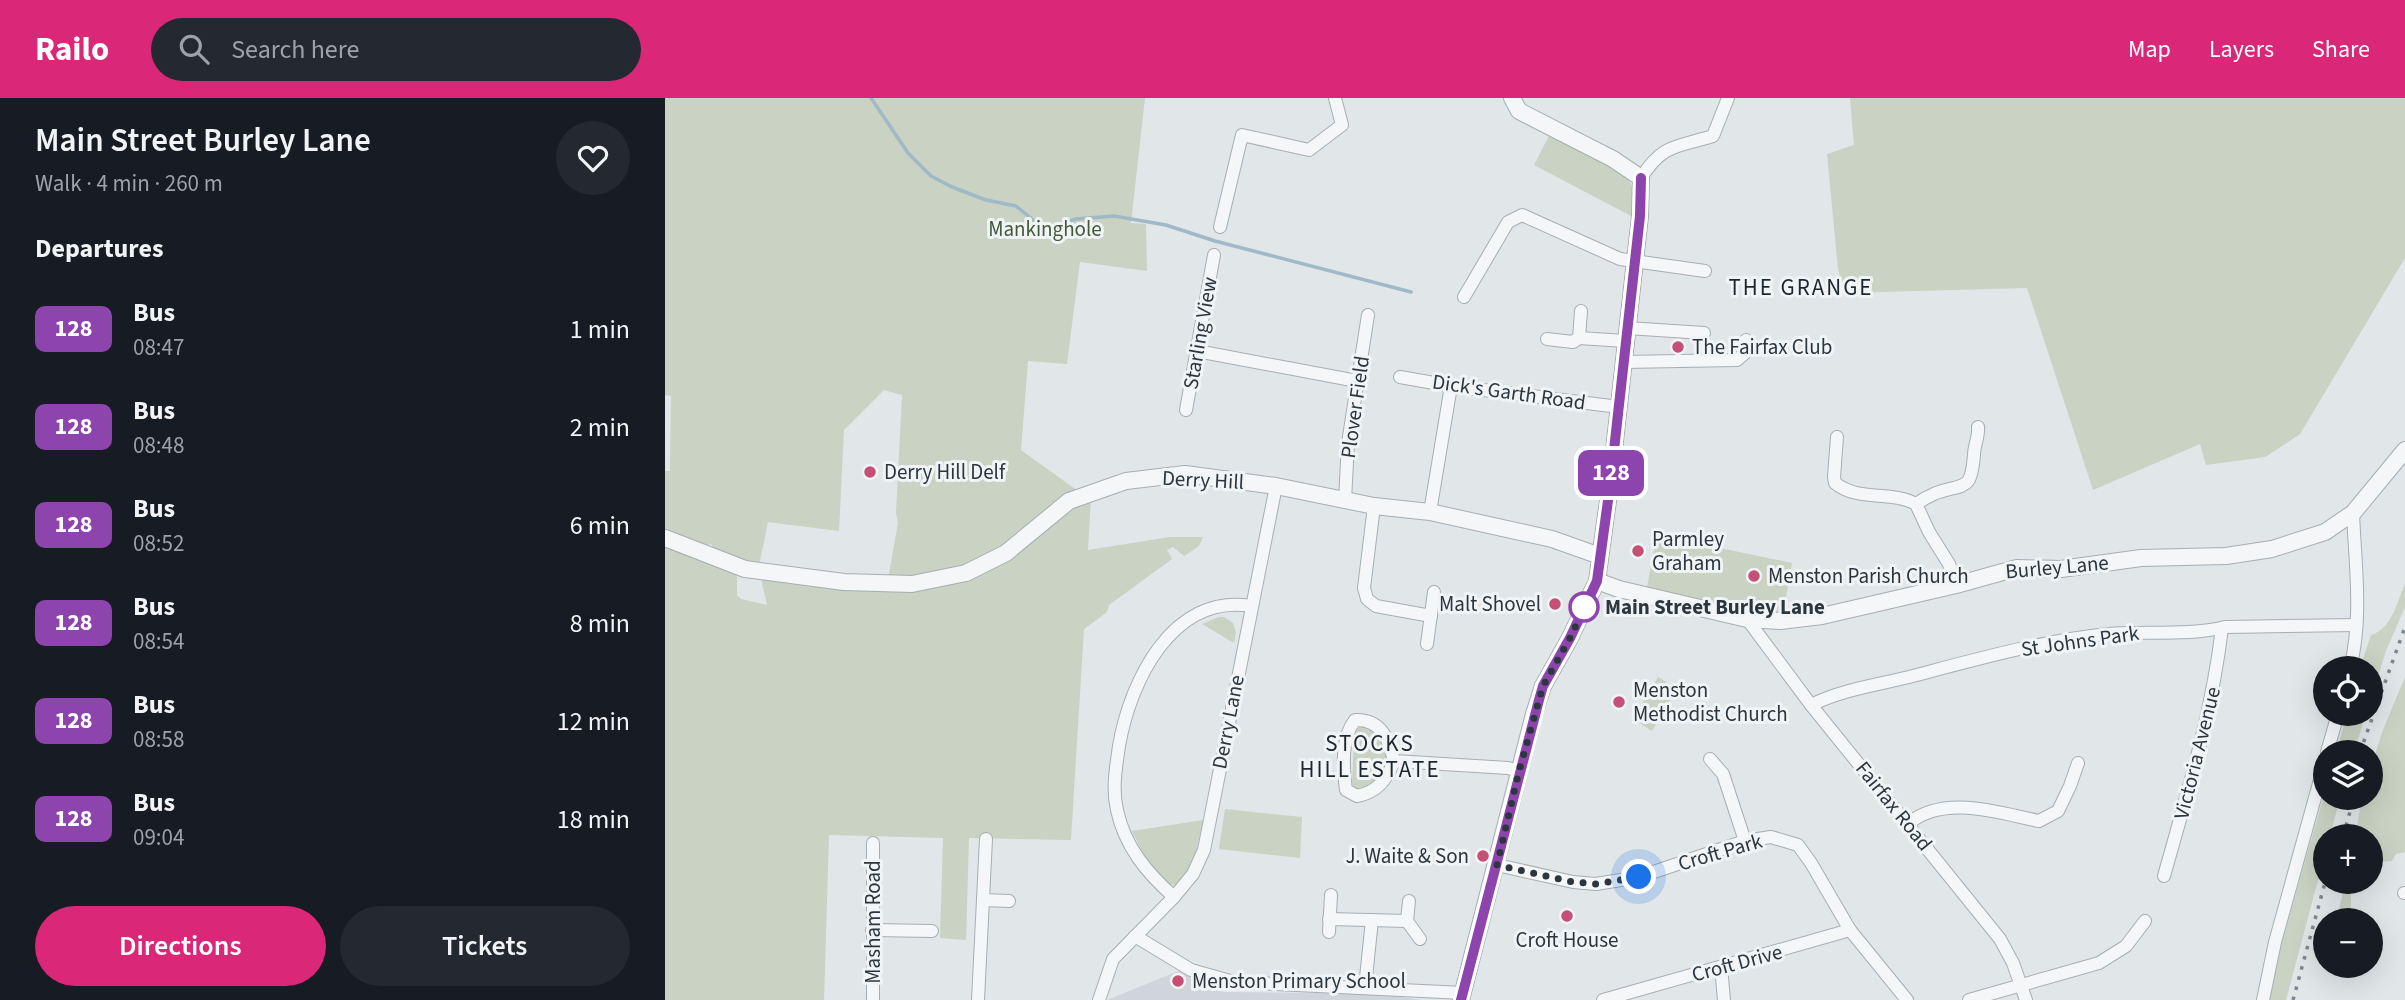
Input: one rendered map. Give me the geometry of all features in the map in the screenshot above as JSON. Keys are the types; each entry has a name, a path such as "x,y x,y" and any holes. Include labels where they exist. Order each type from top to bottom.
{"street":[{"path":"1220,227 1243,135 1309,150 1342,125 1335,98"},
{"path":"1512,98 1519,111 1613,159 1641,178"},
{"path":"1135,936 1191,970 1234,982 1365,987 1463,996 1543,686 1597,581 1635,262 1641,178 1650,164 1665,151 1685,142 1713,136 1728,98"},
{"path":"1464,297 1508,222 1522,215 1620,259 1705,271"},
{"name":"Starling View","path":"1186,410 1214,255"},
{"path":"1579,338 1581,311"},
{"name":"Plover Field","path":"1345,500 1348,443 1368,315"},
{"path":"1547,339 1573,342 1579,338 1704,333"},
{"path":"1623,362 1737,359 1745,353 1746,340"},
{"path":"1197,351 1357,381"},
{"name":"Dick's Garth Road","path":"1400,376 1451,386 1619,407"},
{"path":"1430,512 1451,386"},
{"path":"1916,504 1938,492 1963,486 1969,480 1974,470 1974,451 1979,427"},
{"path":"1837,437 1834,477 1838,486 1864,495 1898,496 1916,504 1929,532 1949,564 1957,585"},
{"name":"Burley Lane","path":"1597,581 1619,589 1747,619 1780,621 1822,616 1957,585 2017,568 2061,569 2141,558 2226,556 2272,549 2325,532 2353,513 2405,450"},
{"name":"Derry Hill","path":"665,538 745,569 844,582 912,584 966,573 1006,553 1069,501 1126,481 1185,474 1276,486 1374,506 1430,512 1552,539 1600,556"},
{"name":"Derry Lane","path":"1099,1000 1114,959 1193,874 1204,850 1276,486"},
{"path":"1374,506 1364,588 1367,598 1376,606 1431,616"},
{"path":"2353,513 2356,625 2353,656"},
{"path":"1427,644 1434,593"},
{"path":"1174,897 1143,867 1132,850 1116,808 1116,763 1127,712 1156,650 1188,620 1235,603 1251,606"},
{"name":"Fairfax Road","path":"1747,619 1811,705 2000,939 2013,963 2026,1000"},
{"name":"St Johns Park","path":"1811,705 1864,688 2071,639 2138,631 2356,625"},
{"name":"Victoria Avenue","path":"2164,876 2206,723 2216,679 2222,628"},
{"path":"1356,720 1376,724 1389,741 1394,761 1380,786 1369,794 1357,796 1346,790 1343,769 1348,729 1356,720"},
{"path":"1710,759 1723,774 1745,841"},
{"path":"1394,761 1508,768 1519,771"},
{"path":"1909,823 1919,815 1960,807 1984,809 2039,821 2058,811 2078,762"},
{"path":"2263,1000 2275,942 2313,805"},
{"name":"Croft Park","path":"1497,865 1573,882 1596,884 1639,877 1745,841 1772,837 1798,845 1850,930 1907,1000"},
{"path":"978,1000 986,839"},
{"name":"Masham Road","path":"873,843 873,1000"},
{"path":"1331,895 1329,925 1372,920 1407,921"},
{"path":"983,900 1009,901"},
{"path":"1409,901 1407,921 1420,939"},
{"path":"1365,987 1372,920"},
{"path":"1969,1000 2099,963 2126,946 2145,921"},
{"path":"873,930 932,931"},
{"name":"Croft Drive","path":"1603,1000 1624,997 1850,930"},
{"path":"1721,967 1724,1000"}],"shaded area":[{"name":"Menston Primary School","path":"1181,970 1223,992 1381,994 1422,1000 1107,1000"}],"green space":[{"name":"Mankinghole","path":"665,98 1145,98 1131,223 1146,224 1147,271 1080,262 1067,364 1028,361 1021,450 1078,491 1061,497 1006,553 960,570 888,579 898,523 896,513 902,395 884,390 844,430 839,531 768,522 759,565 715,551 711,544 704,547 665,532 665,471 670,471 671,396 665,395"},
{"path":"1850,98 2405,98 2405,258 2300,434 2265,457 2206,465 2200,444 2093,490 2027,288 1844,293 1838,269 1827,154 1854,145"},
{"path":"1550,134 1607,162 1626,177 1633,192 1633,217 1534,165"},
{"path":"1091,496 1088,550 1170,537 1203,537 1199,546 1184,556 1173,547 1167,550 1172,559 1109,605 1107,612 1084,629 1071,840 969,838 966,940 940,938 943,838 829,835 824,1000 665,1000 665,543 737,569 737,595 741,599 767,605 761,579 870,591 945,584 1063,516"},
{"path":"1657,535 1792,563 1783,614 1754,612 1647,587"},
{"path":"2405,584 2405,607 2383,660 2383,656 2364,656 2371,635 2384,627"},
{"path":"1219,617 1233,623 1236,633 1234,643 1202,624"},
{"path":"1658,677 1677,689 1652,731 1633,719"},
{"path":"2405,677 2405,852 2396,854 2392,861 2383,862 2383,824 2357,824 2360,810 2383,810 2383,740 2380,740"},
{"path":"1361,726 1367,726 1385,742 1389,762 1371,787 1356,790 1352,783 1353,737"},
{"path":"2344,726 2362,726 2358,740 2339,740"},
{"path":"1225,809 1302,817 1300,858 1219,849"},
{"path":"2320,810 2337,810 2333,824 2316,824"},
{"path":"1203,820 1194,862 1179,883 1170,884 1144,855 1132,831"},
{"path":"2313,834 2314,894 2286,1000 2269,1000 2280,949"},
{"path":"2343,894 2351,894 2351,908 2339,908"}],"waterway":[{"path":"871,98 908,153 931,176 986,200 1016,206 1044,229 1076,219 1114,216 1166,225 1215,241 1411,292"}],"railway":[{"path":"2364,740 2405,627"},
{"path":"2346,824 2351,810"},
{"path":"2293,1000 2322,894"}],"bus line":[{"name":"128","path":"1461,1000 1543,686 1597,581 1635,262 1641,178"}],"place":[{"name":"The Fairfax Club","path":"1678,347"},
{"name":"Derry Hill Delf","path":"870,472"},
{"name":"Parmley Graham","path":"1638,551"},
{"name":"Menston Parish Church","path":"1754,576"},
{"name":"Malt Shovel","path":"1555,604"},
{"name":"Main Street Burley Lane","path":"1584,607"},
{"name":"Menston Methodist Church","path":"1619,702"},
{"name":"J. Waite & Son","path":"1483,856"},
{"name":"Croft House","path":"1567,916"},
{"name":"Menston Primary School","path":"1178,981"}],"district":[{"name":"THE GRANGE","path":"1801,287"},
{"name":"STOCKS HILL ESTATE","path":"1370,756"}],"route":[{"path":"1584,607 1588,600 1543,686 1497,865 1573,882 1596,884 1639,877"}]}
